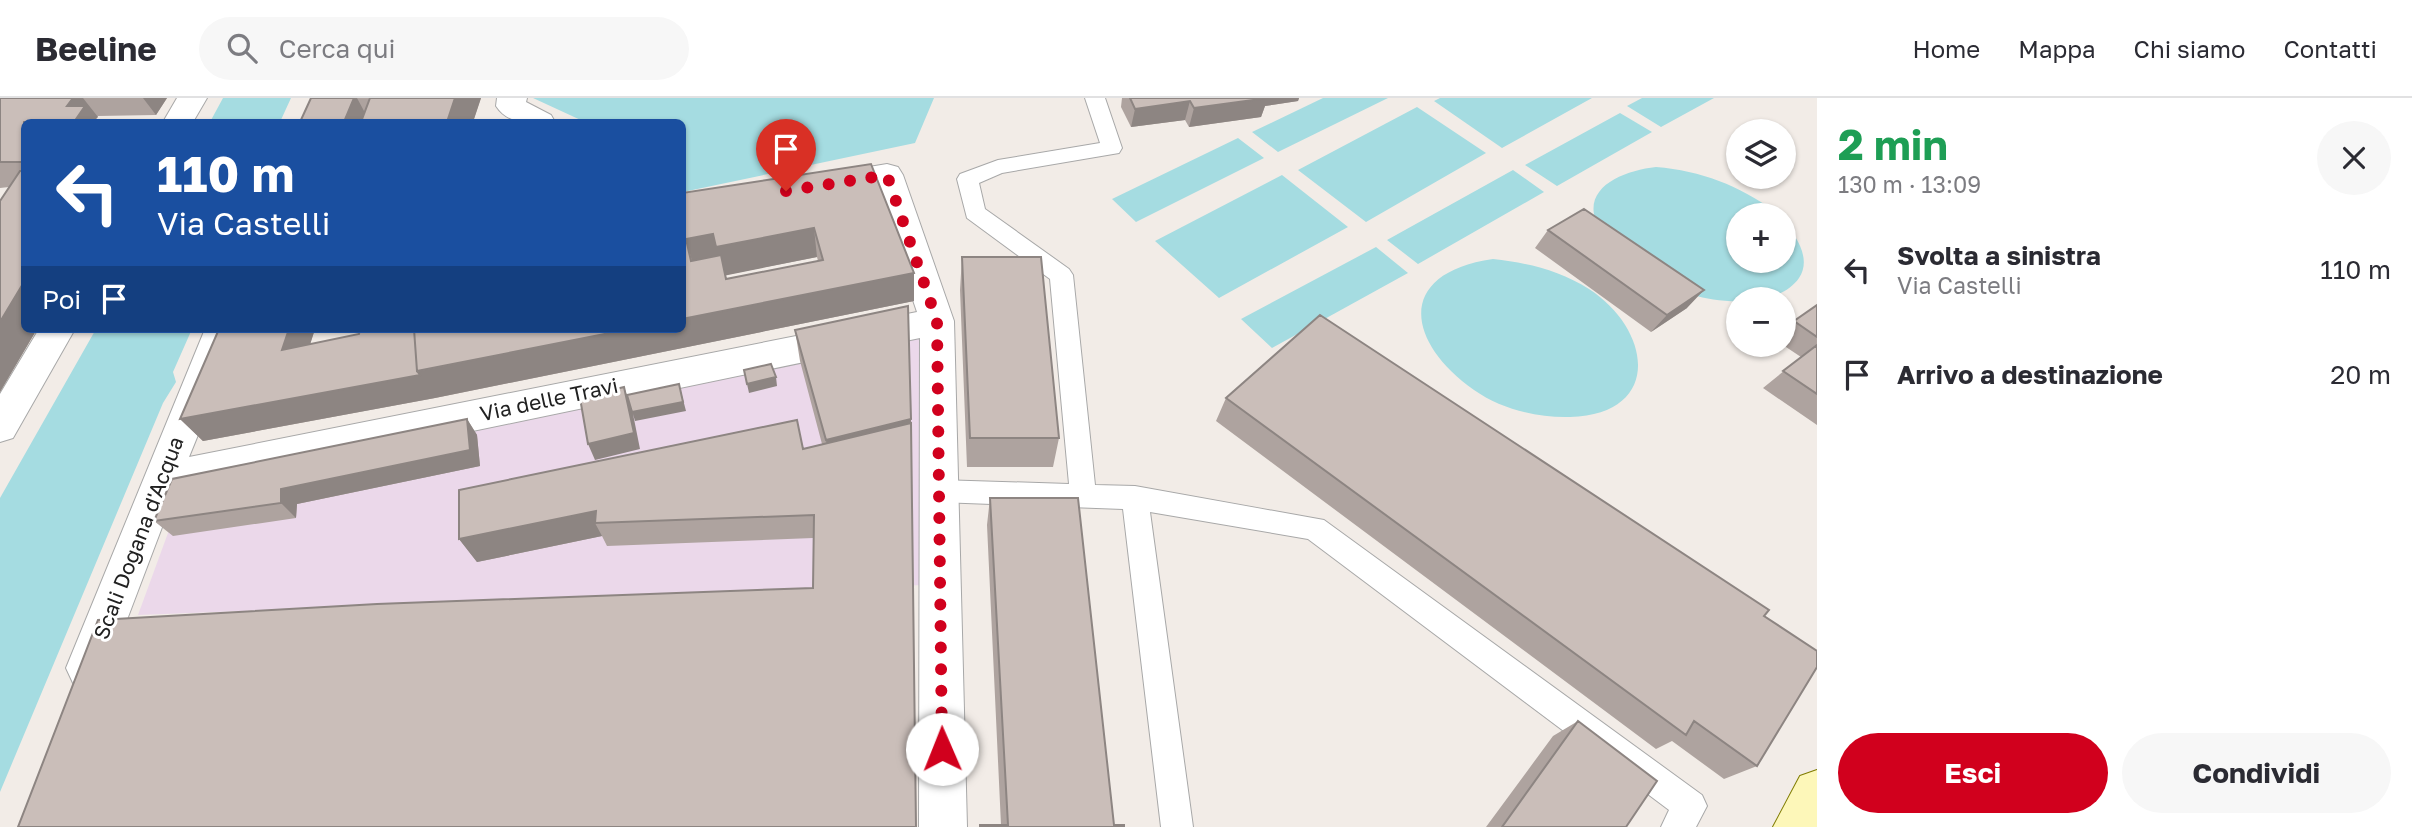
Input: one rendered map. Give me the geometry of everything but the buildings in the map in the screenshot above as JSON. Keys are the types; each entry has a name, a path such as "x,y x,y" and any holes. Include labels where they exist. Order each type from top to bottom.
{"main road":[{"path":"1797,827 1817,793"}],"street":[{"path":"180,119 192,98"},
{"path":"510,109 533,119"},
{"path":"793,190 887,175 937,321 943,827"},
{"name":"Via delle Travi","path":"161,479 937,321"},
{"path":"0,427 55,333"},
{"name":"Scali Dogana d'Acqua","path":"77,698 161,479 221,333"}],"lane":[{"path":"1083,495 1061,275 975,213 968,179 998,167 1112,148 1095,98"},
{"path":"939,491 1135,498 1314,528 1691,806 1677,827"},
{"path":"1135,498 1178,827"}],"shaded area":[{"path":"924,329 923,585 138,615 191,470"}],"water":[{"path":"223,98 291,98 281,119 212,119"},
{"path":"533,98 934,98 915,143 686,191 686,119 578,119"},
{"path":"1323,98 1388,98 1278,152 1252,132"},
{"path":"1440,98 1592,98 1502,148 1434,101"},
{"path":"1642,98 1714,98 1661,127 1627,106"},
{"path":"1417,107 1486,153 1366,222 1298,170"},
{"path":"1620,113 1652,132 1557,186 1525,165"},
{"path":"1238,138 1264,158 1136,222 1112,199"},
{"path":"1656,167 1704,176 1726,184 1726,189 1737,189 1762,203 1726,203 1726,273 1796,273 1796,238 1804,263 1799,278 1790,287 1726,287 1726,300 1705,298 1679,289 1611,243 1596,220 1594,207 1597,195 1615,179"},
{"path":"1513,170 1544,192 1418,264 1387,240"},
{"path":"1282,175 1348,227 1219,298 1155,241"},
{"path":"1376,247 1408,273 1272,348 1241,319"},
{"path":"1493,259 1555,272 1589,289 1610,306 1626,326 1635,347 1638,367 1633,386 1621,402 1600,412 1570,417 1532,414 1485,397 1451,371 1434,351 1424,331 1421,311 1426,294 1439,278 1462,267"},
{"path":"94,333 190,333 173,372 176,382 163,403 0,792 0,498"}],"route":[{"path":"786,191 887,175 937,321 942,749"}]}
